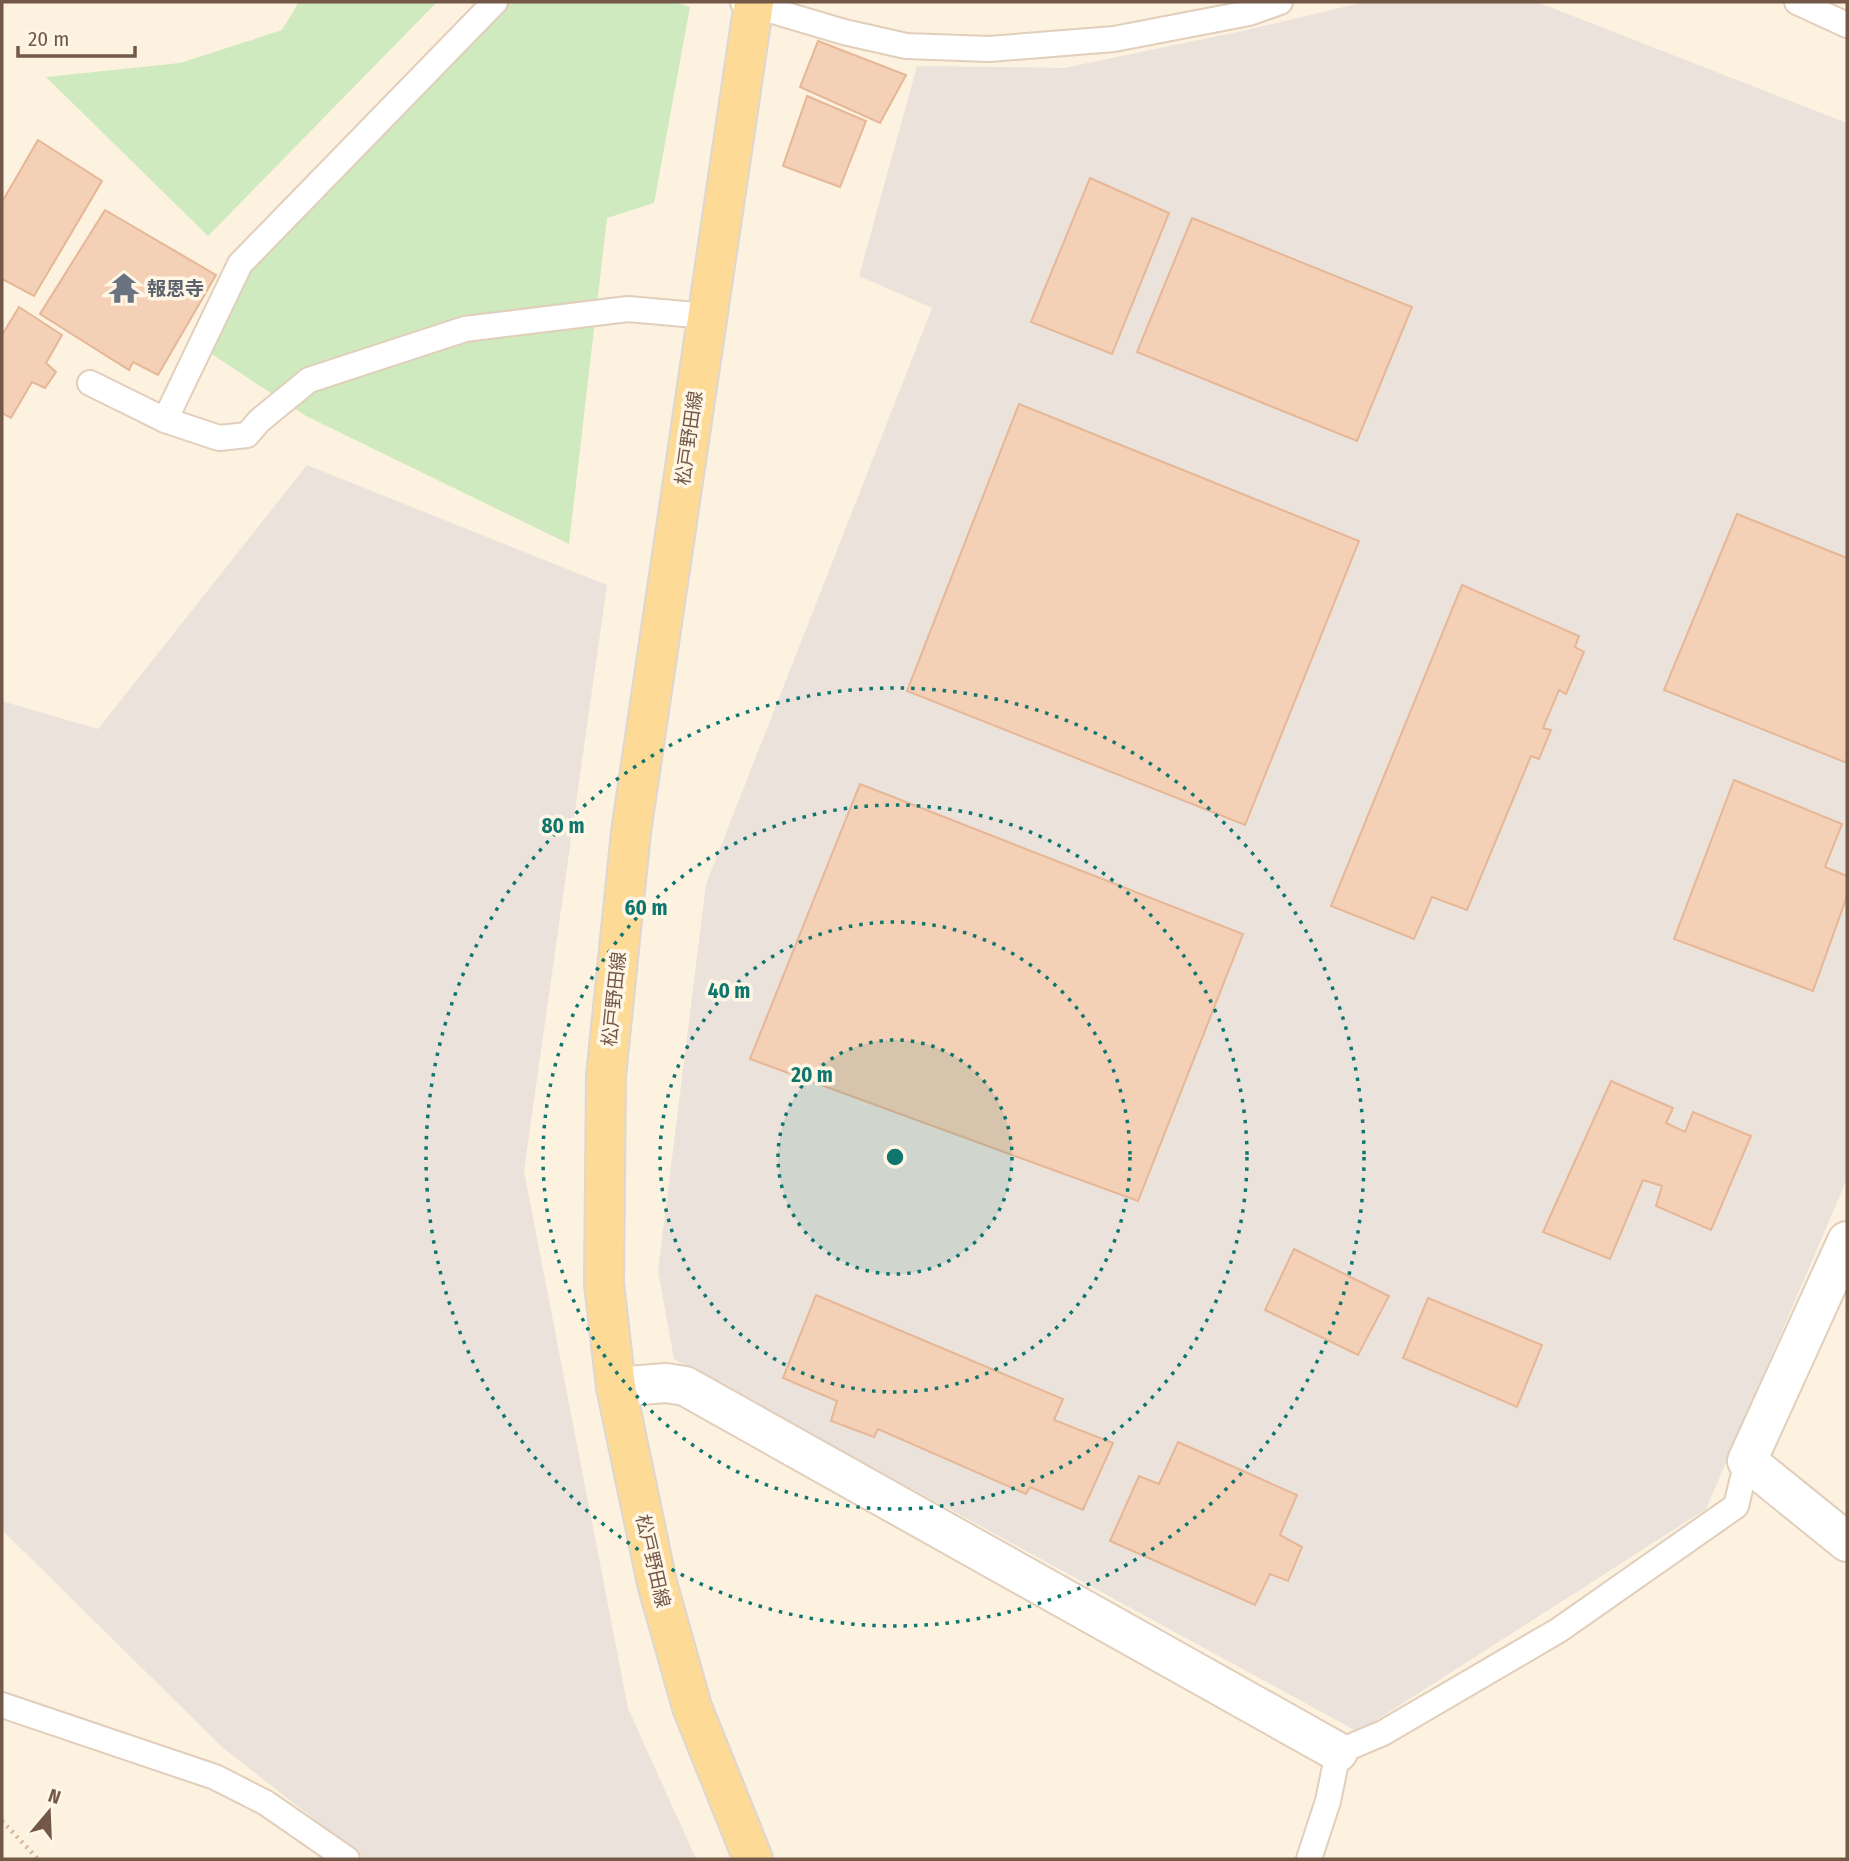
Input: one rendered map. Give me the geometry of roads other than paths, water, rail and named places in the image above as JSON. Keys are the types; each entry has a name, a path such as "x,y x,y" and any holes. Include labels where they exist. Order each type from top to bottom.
{"main road":[{"name":"松戸野田線","path":"750,3 631,832 606,1076 604,1284 616,1387 657,1583 692,1707 752,1859"}],"street":[{"path":"1847,1241 1747,1461 1847,1542"},
{"path":"616,1387 666,1382 685,1386 1338,1752"}],"lane":[{"path":"165,421 240,264 495,2"},
{"path":"750,3 844,32 906,46 989,49 1114,39 1249,13 1280,2"},
{"path":"1797,2 1847,25"},
{"path":"90,383 165,421 219,438 247,435 259,421 309,380 465,330 628,309 707,316"},
{"path":"1310,1859 1328,1801 1338,1752 1383,1733 1559,1630 1736,1506 1747,1461"},
{"path":"2,1705 215,1777 266,1803 347,1859"}],"place":[{"name":"報恩寺","path":"124,288"}]}
